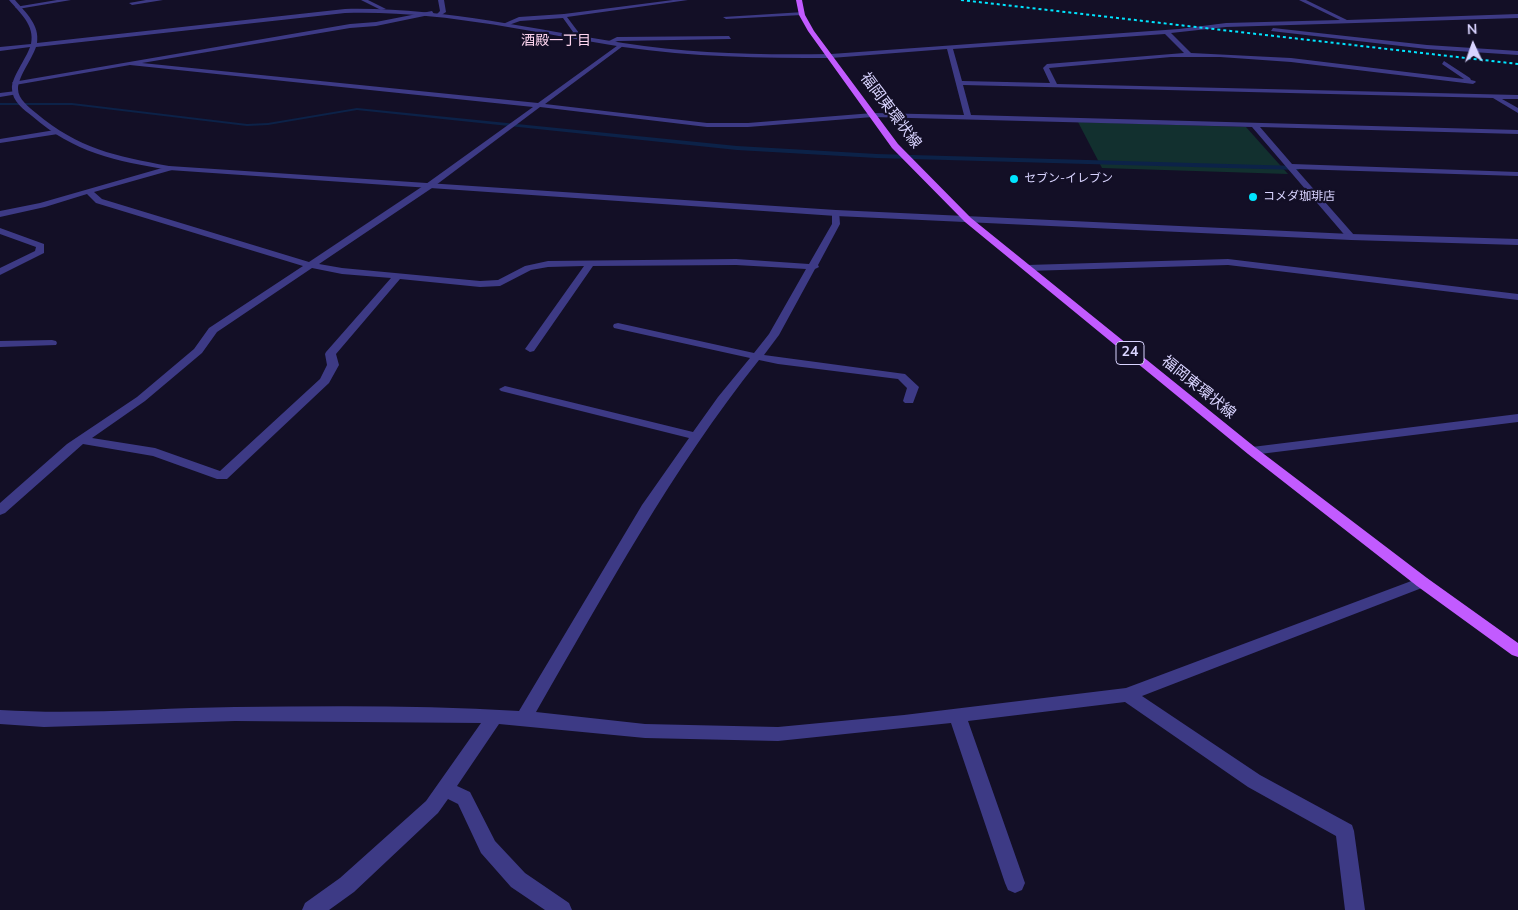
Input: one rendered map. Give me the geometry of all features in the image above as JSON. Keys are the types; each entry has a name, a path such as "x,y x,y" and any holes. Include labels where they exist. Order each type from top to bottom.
{"main road":[{"name":"福岡東環状線","path":"799,0 802,13 811,31 895,146 968,220 1252,452 1422,582 1518,651"}],"street":[{"path":"12,0 33,25 36,37 35,45 16,83 16,93 21,104 55,132 85,147 108,155 169,168 836,214 1351,237 1518,242"},
{"path":"18,7 68,0"},
{"path":"132,3 160,0"},
{"path":"364,0 383,9"},
{"path":"440,14 443,12 441,0"},
{"path":"506,24 519,19 564,16 685,0"},
{"path":"1302,0 1347,21"},
{"path":"0,49 337,12 383,9 440,14 621,45 708,55 831,56 1167,32 1226,25 1518,16"},
{"path":"16,83 350,26 376,24 432,13"},
{"path":"729,27 724,14 802,13"},
{"path":"564,16 576,33 570,36"},
{"path":"1226,25 1426,47 1518,53"},
{"path":"1167,32 1189,55"},
{"path":"608,43 617,39 729,38"},
{"path":"0,510 81,440 141,399 198,351 214,330 429,186 621,45"},
{"path":"950,48 968,117"},
{"path":"1054,85 1046,68 1048,66 1086,61 1189,55 1291,60 1473,82"},
{"path":"1444,63 1518,111"},
{"path":"132,64 538,105 707,125 748,125 873,115 1518,132"},
{"path":"959,83 1518,96"},
{"path":"0,95 16,93"},
{"path":"1253,124 1351,237"},
{"path":"0,142 55,132"},
{"path":"1290,166 1518,174"},
{"path":"0,214 42,205 169,168"},
{"path":"88,191 104,203 312,265 342,271 480,284 500,283 528,268 548,264 736,262 814,267"},
{"path":"524,718 647,508 722,399 774,335 814,267 836,224 836,214"},
{"path":"0,231 41,246 39,253 0,272"},
{"path":"1027,268 1228,262 1518,297"},
{"path":"530,349 591,263"},
{"path":"81,440 154,452 222,476 325,380 333,365 330,354 398,276"},
{"path":"618,326 756,357 901,376 913,387 909,401"},
{"path":"0,344 52,343"},
{"path":"505,389 696,436"},
{"path":"1252,452 1518,418"},
{"path":"0,717 44,720 235,714 446,714 524,718 645,731 778,734 1127,695 1422,582"},
{"path":"1127,695 1254,780 1345,831 1355,910"},
{"path":"957,715 1015,883"},
{"path":"312,910 347,885 432,807 495,716"},
{"path":"445,789 464,798 488,846 518,880 562,910"}],"green space":[{"path":"1078,122 1246,127 1288,174 1102,168"}],"waterway":[{"path":"0,104 72,104 247,125 268,124 357,109 737,148 877,156 1298,168"}],"railway":[{"path":"961,0 1518,64"}],"place":[{"name":"セブン-イレブン","path":"1014,179"},
{"name":"コメダ珈琲店","path":"1253,197"}],"district":[{"name":"酒殿一丁目","path":"556,42"}]}
